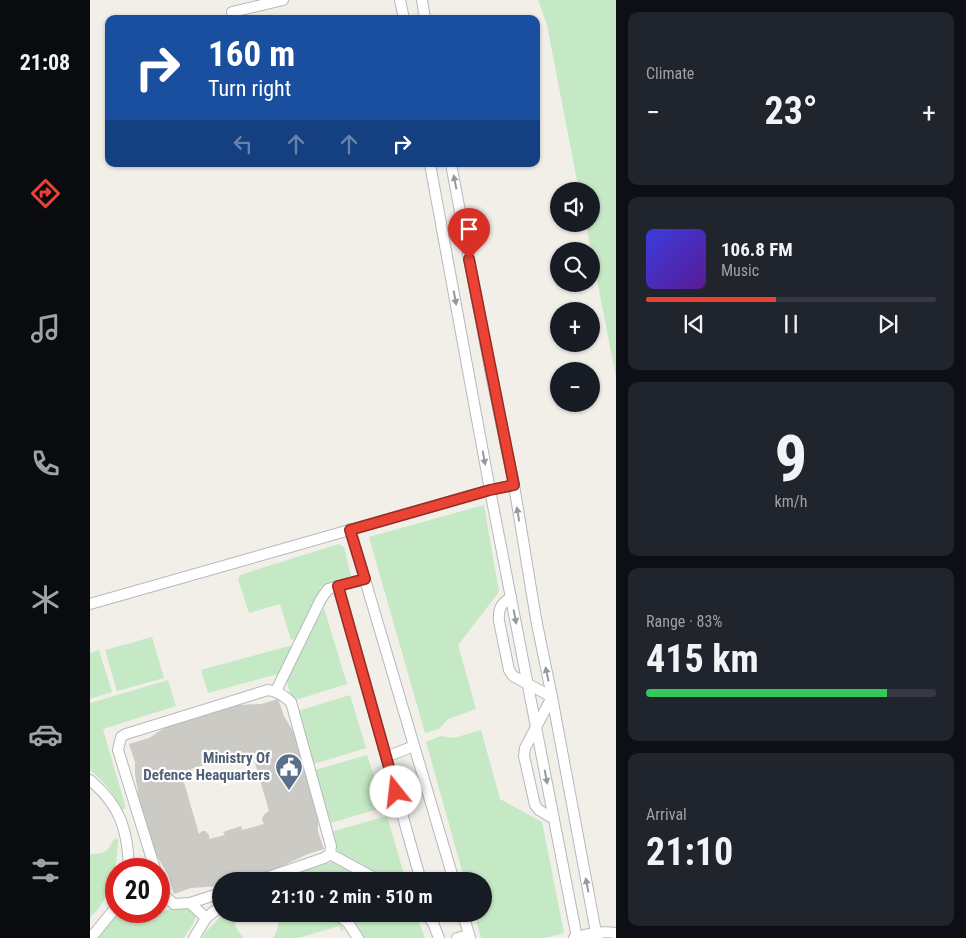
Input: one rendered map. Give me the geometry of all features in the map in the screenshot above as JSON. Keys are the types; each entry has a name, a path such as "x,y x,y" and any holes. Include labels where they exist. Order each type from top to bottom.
{"lane":[{"path":"232,12 283,0"},
{"path":"400,0 403,15"},
{"path":"422,0 424,15"},
{"path":"431,167 576,938 608,932 616,933"},
{"path":"452,167 514,485 536,619 597,935"},
{"path":"90,604 490,490 514,485"},
{"path":"350,530 451,872"},
{"path":"276,691 321,599 328,589 365,579"},
{"path":"338,586 418,872"},
{"path":"511,597 501,606 498,613 509,670 513,676 552,697"},
{"path":"152,858 118,750 122,737 126,734 268,690 276,691 291,702 331,846 330,854"},
{"path":"552,697 525,748 524,756 535,805 538,810 554,818"},
{"path":"386,756 414,746"},
{"path":"90,780 103,792 120,815 125,830 128,858"},
{"path":"284,872 314,862 330,854"},
{"path":"330,854 363,872"},
{"path":"170,901 174,904 190,904 212,896"},
{"path":"190,904 206,918"},
{"path":"194,938 206,918 212,913"},
{"path":"90,937 105,921"},
{"path":"347,922 358,938"},
{"path":"433,922 439,938"},
{"path":"458,938 470,936 466,922"}],"green space":[{"path":"538,0 616,0 616,377 599,292 600,242 590,242 588,232 600,232 600,182 577,182 547,25"},
{"path":"484,505 499,592 458,645 476,709 448,719 439,729 425,733 369,537"},
{"path":"339,544 344,547 351,576 321,587 297,638 291,640 280,604 249,613 238,579 240,575"},
{"path":"324,608 347,684 292,701 286,679"},
{"path":"152,637 164,678 117,691 105,650"},
{"path":"293,645 278,674 208,693 201,670"},
{"path":"99,650 112,692 90,699 90,653"},
{"path":"168,680 176,706 103,729 125,805 125,809 121,809 108,788 90,770 90,703"},
{"path":"350,695 366,748 314,764 298,711"},
{"path":"481,730 500,799 542,822 564,933 545,938 481,938 476,922 492,922 492,872 462,872 426,742 441,736 454,738"},
{"path":"367,755 384,807 331,823 315,770"},
{"path":"387,816 403,872 372,872 339,854 331,832"},
{"path":"115,838 118,840 116,858 105,858 105,899 90,917 90,854 101,853 108,849"},
{"path":"335,861 355,872 299,872"},
{"path":"182,906 189,907 196,915 193,924 184,938 90,938 106,923 170,923 170,909"},
{"path":"215,922 235,922 239,933 244,938 202,938"},
{"path":"278,922 338,922 344,930 341,931 339,926 298,938 273,938"},
{"path":"352,922 419,922 425,938 363,938"}],"building":[{"name":"Ministry Of Defence Heaquarters","path":"278,699 305,760 318,810 318,832 324,849 308,854 270,872 212,872 212,887 191,888 174,894 170,881 170,858 158,858 143,822 135,774 135,762 129,744 149,738 175,723 237,705 261,704","holes":["243,753 244,758 251,761 254,759 269,811 263,816 264,824 242,830 241,826 223,832 225,835 209,839 209,835 205,831 199,834 183,779 190,778 191,769"]}],"place":[{"name":"Ministry Of Defence Heaquarters","path":"289,791"}],"route":[{"path":"396,792 338,586 365,579 350,530 490,490 514,485 469,259"}]}
